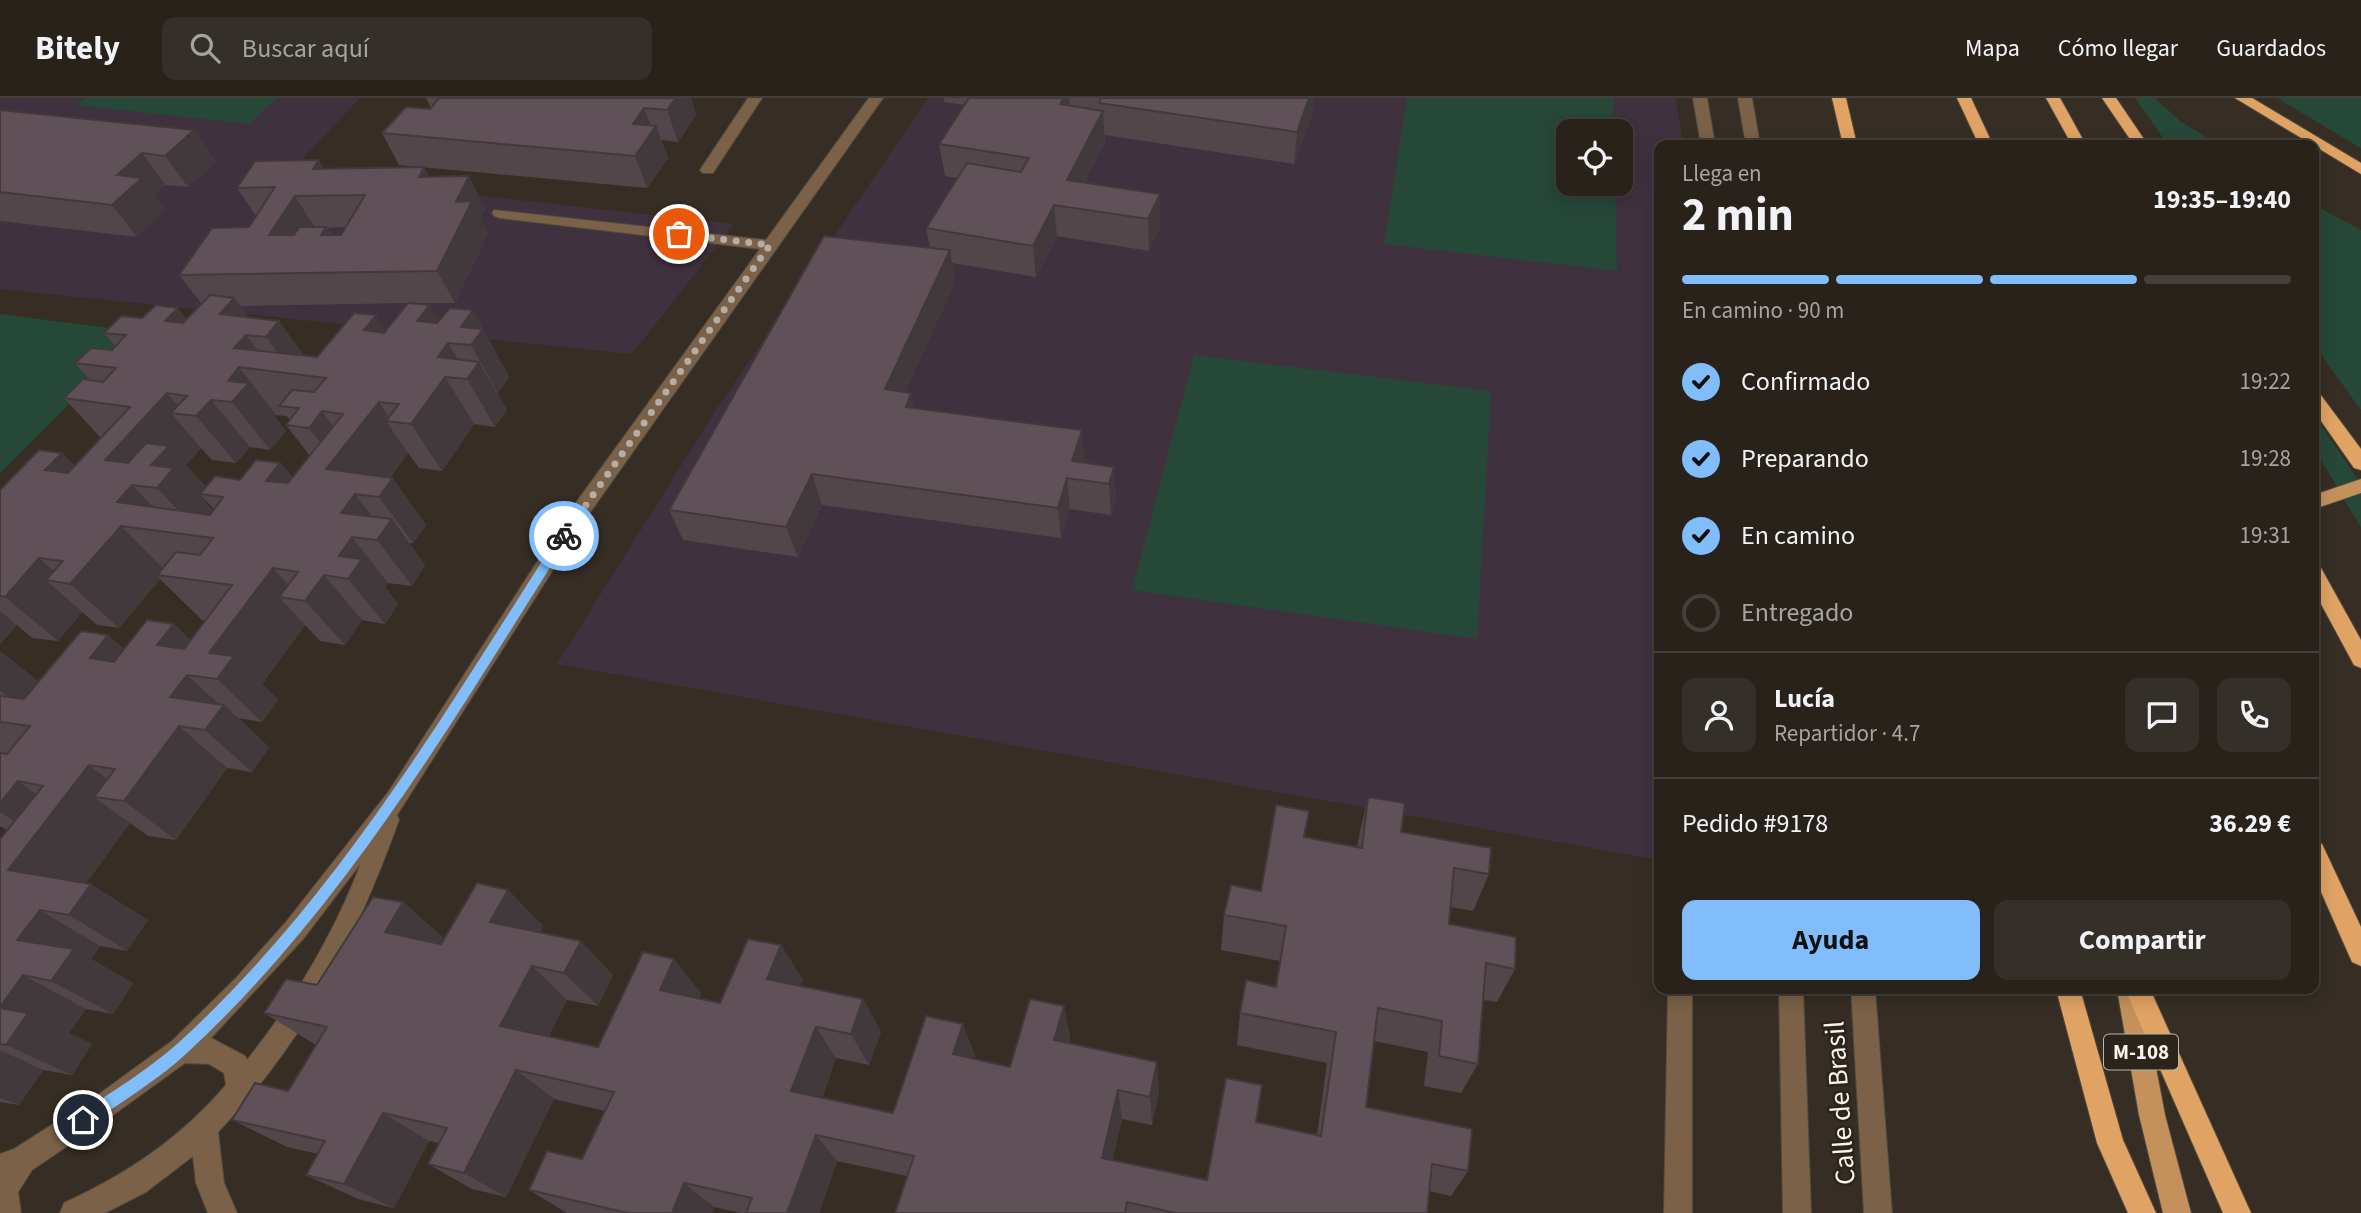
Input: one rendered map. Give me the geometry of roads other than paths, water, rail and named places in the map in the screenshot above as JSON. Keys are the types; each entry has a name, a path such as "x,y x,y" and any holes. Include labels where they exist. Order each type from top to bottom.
{"highway":[{"path":"1839,98 1849,140"},
{"path":"1964,98 1984,140"},
{"path":"2053,98 2076,140"},
{"path":"2109,98 2138,140"},
{"path":"2242,98 2312,140"},
{"path":"2319,144 2361,169"},
{"path":"2319,405 2361,463"},
{"path":"2319,582 2361,659"},
{"path":"2319,862 2361,954"},
{"path":"2069,994 2110,1143 2142,1213"},
{"path":"2139,994 2237,1213"}],"main road":[{"path":"2319,500 2361,486"},
{"name":"M-108","path":"2130,994 2152,1115 2177,1213"}],"street":[{"path":"709,170 755,98"},
{"path":"7,1213 4,1189 11,1164 104,1106 181,1050 245,986 295,930 397,798 577,516 876,98"},
{"path":"1700,98 1707,140"},
{"path":"1745,98 1752,140"},
{"path":"499,213 770,245"},
{"path":"74,1213 137,1182 205,1128 240,1089 299,1009 348,922 397,798"},
{"path":"1678,1213 1680,994"},
{"name":"Calle de Brasil","path":"1791,994 1797,1213"},
{"name":"Calle de Brasil","path":"1863,994 1878,1213"},
{"path":"181,1050 212,1051 236,1065 240,1089"},
{"path":"205,1128 206,1165 213,1197 223,1213"}]}
